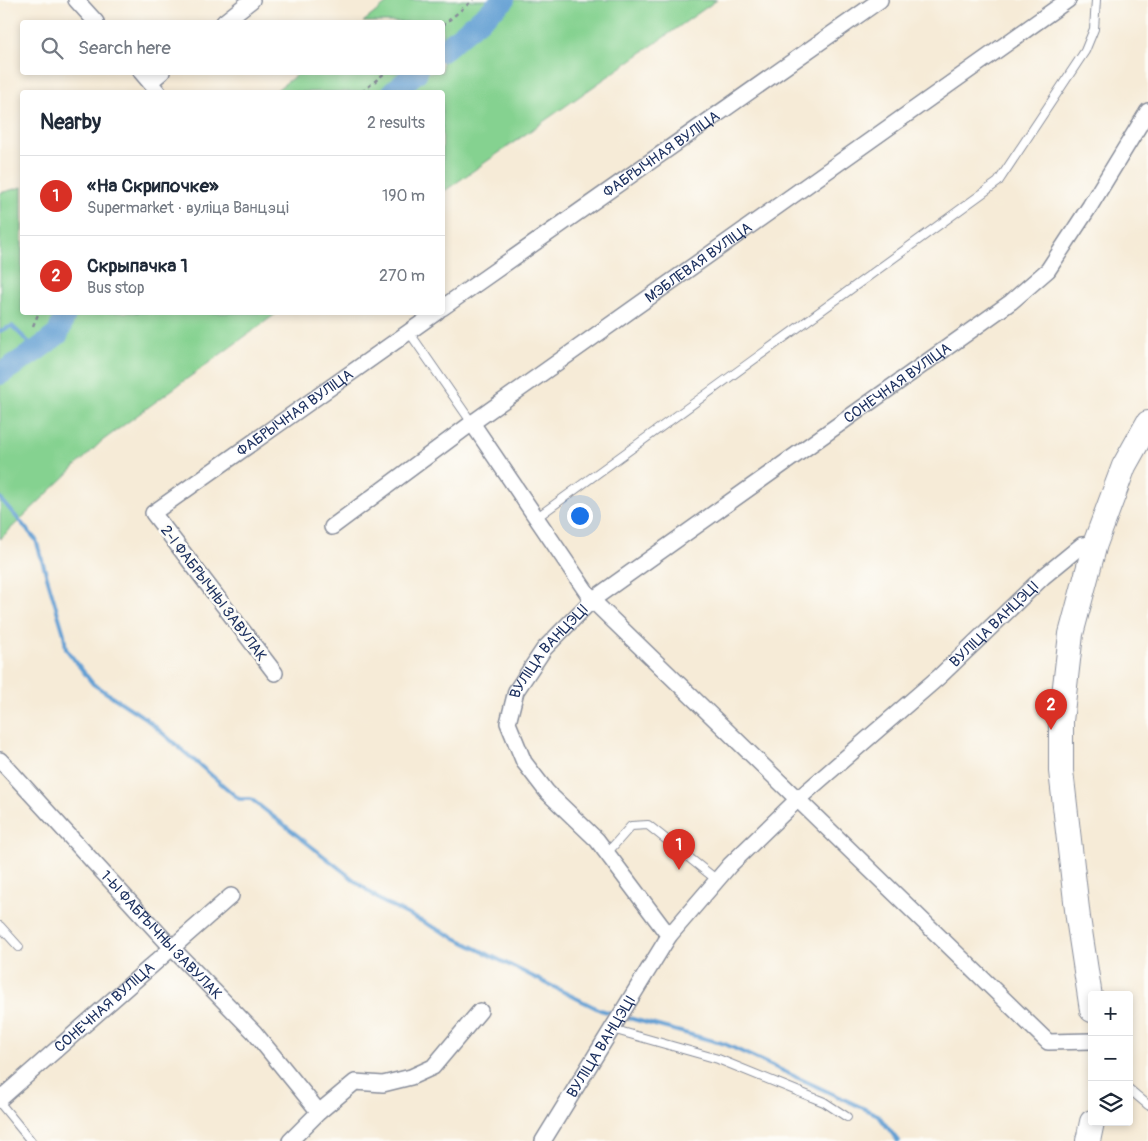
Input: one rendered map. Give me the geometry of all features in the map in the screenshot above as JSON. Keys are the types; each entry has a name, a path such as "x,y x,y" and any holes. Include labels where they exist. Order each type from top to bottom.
{"main road":[{"path":"1089,991 1078,918 1061,770 1061,721 1071,634 1095,544 1124,466 1148,423"},
{"path":"1088,1141 1091,1126"}],"street":[{"path":"76,0 94,20"},
{"path":"227,20 252,0"},
{"name":"ФАБРЫЧНАЯ ВУЛІЦА","path":"445,306 880,0"},
{"name":"МЭБЛЕВАЯ ВУЛІЦА","path":"332,527 472,423 1068,0"},
{"name":"СОНЕЧНАЯ ВУЛІЦА","path":"592,600 1010,302 1048,270 1148,112"},
{"name":"ФАБРЫЧНАЯ ВУЛІЦА","path":"153,513 433,315"},
{"path":"472,423 592,600"},
{"name":"2-І ФАБРЫЧНЫ ЗАВУЛАК","path":"153,513 275,673"},
{"name":"ВУЛІЦА ВАНЦЭЦІ","path":"551,1138 624,1008 669,936 730,865 798,799 940,676 1043,578 1082,545 1095,544"},
{"name":"ВУЛІЦА ВАНЦЭЦІ","path":"669,936 598,840 547,792 524,762 508,723 516,691 544,649 592,600 1048,1042 1088,1041"},
{"name":"1-Ы ФАБРЫЧНЫ ЗАВУЛАК","path":"0,760 173,949 254,1032 319,1112"},
{"name":"СОНЕЧНАЯ ВУЛІЦА","path":"0,1099 173,949 231,896"},
{"path":"290,1141 319,1112 355,1082 383,1084 411,1077 433,1067 480,1011"}],"lane":[{"path":"536,518 998,182 1085,51 1094,29 1096,0"},
{"path":"409,332 472,423"},
{"path":"607,853 631,826 648,825 717,880"},
{"path":"0,926 19,947"},
{"path":"614,1026 718,1059 824,1102 847,1117"},
{"path":"1133,1092 1148,1105"},
{"path":"0,1103 31,1141"}],"path":[{"path":"445,23 473,0"},
{"path":"364,90 382,75"},
{"path":"33,326 38,315"}],"green space":[{"path":"391,0 717,0 445,191 445,90 277,90 296,75 445,75 445,20 366,20"},
{"path":"20,188 20,315 274,315 102,441 0,539 0,193"}],"waterway":[{"path":"445,49 504,0"},
{"path":"395,90 413,75"},
{"path":"0,374 58,334 65,315"},
{"path":"0,331 12,326 37,350"},
{"path":"0,498 36,540 64,634 66,649 93,684 145,718 239,799 251,799 381,901 600,1010 615,1014"},
{"path":"625,1017 725,1044 878,1115 898,1141"}],"place":[{"name":"Скрыпачка 1","path":"1051,730"},
{"name":"«На Скрипочке»","path":"679,870"}]}
